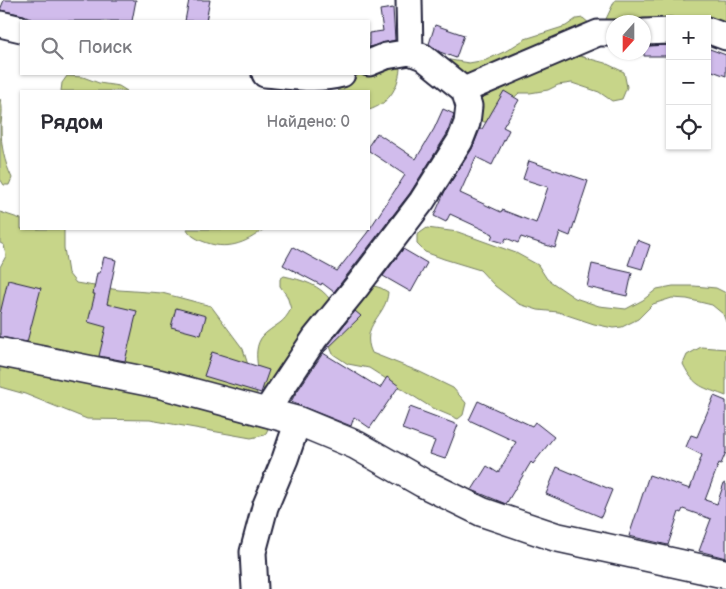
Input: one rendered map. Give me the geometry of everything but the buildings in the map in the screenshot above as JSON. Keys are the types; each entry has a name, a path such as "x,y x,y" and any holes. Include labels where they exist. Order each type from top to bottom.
{"main road":[{"path":"0,352 160,384 265,414 298,421 356,445 424,484 482,512 556,537 726,574"}],"street":[{"path":"409,0 410,52"},
{"path":"0,24 20,29"},
{"path":"651,32 666,31"},
{"path":"711,31 726,37"},
{"path":"464,90 598,33 606,33"},
{"path":"265,414 315,338 422,201 460,141 467,123 469,106 464,90 423,57 410,52 386,56 370,63"},
{"path":"277,75 313,78 337,75"},
{"path":"255,589 253,552 265,507 298,421"}],"green space":[{"path":"615,0 726,0 726,39 711,23 711,15 666,15 666,47 651,46 651,15 608,15"},
{"path":"583,18 590,24 572,54 605,63 624,72 627,87 622,99 612,101 599,92 572,83 558,85 548,90 519,93 488,122 484,122 478,119 437,58 469,63 486,60 506,51 525,39 566,26 576,19"},
{"path":"397,64 400,69 397,83 391,95 382,104 370,110 370,90 338,90 359,75 370,74"},
{"path":"67,76 83,77 99,83 119,86 125,90 61,90 62,83"},
{"path":"0,99 2,109 2,147 12,178 9,185 4,185 0,179"},
{"path":"0,212 20,219 20,230 64,230 64,248 68,273 76,283 119,290 162,293 211,306 243,349 268,429 265,435 251,438 150,420 87,419 25,394 0,387 0,267 6,256 4,245 0,243"},
{"path":"427,228 458,232 516,253 538,265 547,279 575,298 599,306 626,309 643,300 657,289 673,286 716,288 726,293 726,322 723,314 712,305 687,299 672,298 653,304 638,319 622,327 613,328 558,312 538,310 519,304 495,286 480,270 425,252 417,244 417,235"},
{"path":"188,230 263,230 250,239 227,246 202,241"},
{"path":"284,276 304,281 316,287 327,295 331,301 265,396 257,363 258,346 266,333 283,321 291,309 287,296 280,286 280,279"},
{"path":"371,285 388,292 383,308 369,335 372,353 420,372 453,388 466,403 463,415 458,419 432,408 369,368 348,364 333,354 328,342"},
{"path":"701,347 726,349 726,396 700,386 687,372 683,364 687,355"}]}
